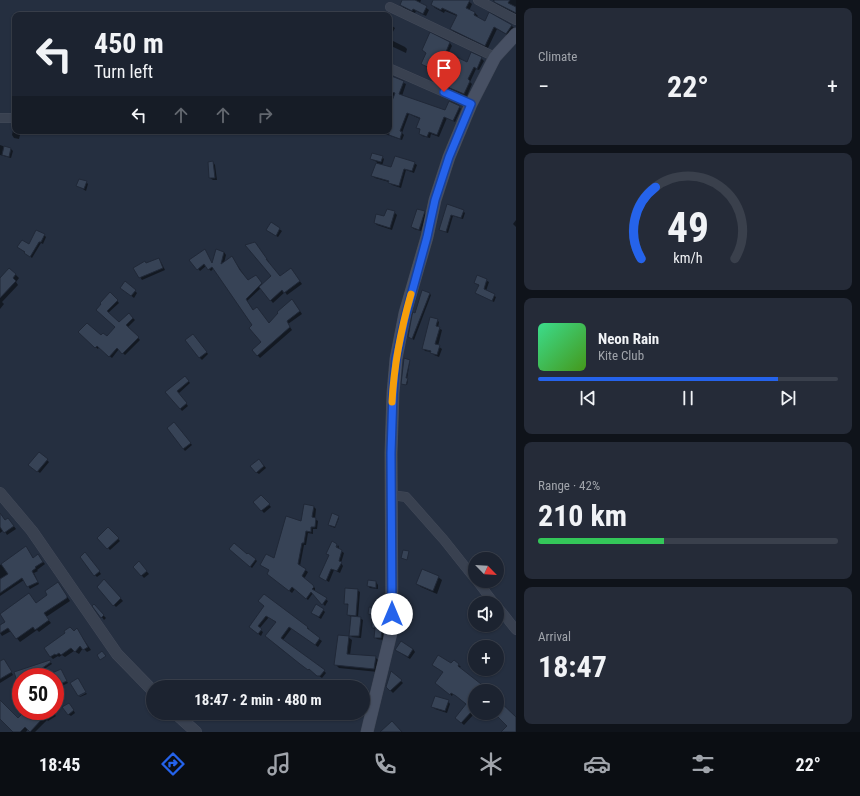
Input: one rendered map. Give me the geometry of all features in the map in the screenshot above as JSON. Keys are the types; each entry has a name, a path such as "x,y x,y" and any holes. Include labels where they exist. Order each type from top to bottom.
{"main road":[{"path":"367,732 392,629 391,495 393,393 398,351 435,200 449,157 471,104 495,57 516,34"}],"street":[{"path":"478,0 516,20"},
{"path":"390,7 495,57"},
{"path":"392,69 471,104"},
{"path":"0,118 12,118"},
{"path":"0,493 32,531 117,654 146,684"},
{"path":"391,495 406,497 468,570"},
{"path":"482,588 489,596"},
{"path":"504,615 516,630"},
{"path":"183,720 196,732"}],"building":[{"path":"402,0 415,0 427,6 423,14 413,9 412,11 400,5"},
{"path":"433,0 470,0 466,8 475,12 474,15 485,21 489,12 512,25 506,34 494,27 485,46 450,29 457,15 431,5"},
{"path":"494,0 510,0 508,3 516,7 516,13 494,2"},
{"path":"430,32 450,42 446,52 467,62 471,52 482,57 477,69 474,67 468,79 470,81 464,94 440,84 450,64 439,58 434,70 421,64 426,53 422,50"},
{"path":"392,76 404,81 399,94 445,110 449,101 460,106 453,121 444,117 437,135 429,132 427,137 419,134 420,129 416,128 420,118 407,113 400,131 402,132 400,139 389,135 392,134 392,101 395,93 392,92"},
{"path":"4,146 11,148 9,157 2,155"},
{"path":"372,153 383,156 381,162 370,159"},
{"path":"395,156 415,162 412,171 404,169 399,186 388,183 389,181 371,176 376,163 391,167"},
{"path":"213,161 215,178 209,178 208,162"},
{"path":"79,179 87,181 84,189 76,186"},
{"path":"447,204 464,210 461,218 451,215 446,232 439,230"},
{"path":"387,209 395,211 390,228 374,223 376,214 384,216"},
{"path":"417,209 425,211 419,230 411,227"},
{"path":"271,222 280,228 276,236 266,230"},
{"path":"36,230 45,234 30,257 17,247 22,240 29,244"},
{"path":"255,242 266,259 280,276 291,268 300,281 284,293 282,290 270,301 259,287 271,276 245,245"},
{"path":"205,249 212,263 216,249 224,252 221,264 232,256 248,280 256,275 262,283 246,299 253,310 257,307 269,323 278,313 277,312 292,299 300,311 287,321 290,327 257,356 252,350 261,342 249,328 252,325 212,267 208,270 204,264 197,270 189,260"},
{"path":"159,258 163,268 139,278 133,268 145,261 146,263"},
{"path":"9,268 16,274 13,278 16,281 0,298 0,278"},
{"path":"477,275 487,279 484,289 495,294 492,301 475,293 479,285 474,283"},
{"path":"125,281 136,290 131,296 120,288"},
{"path":"422,290 430,293 412,339 408,337 412,315 413,312 415,313"},
{"path":"110,292 118,300 107,311 119,322 129,313 133,318 126,325 139,337 122,354 117,348 109,357 97,346 95,348 78,332 87,323 101,335 103,333 107,336 115,327 96,310"},
{"path":"430,317 438,319 436,326 440,327 435,344 440,345 437,355 430,353 431,351 422,349"},
{"path":"193,334 207,352 199,358 185,340"},
{"path":"404,358 410,360 406,385 401,384"},
{"path":"185,376 189,381 177,391 187,403 180,409 165,392"},
{"path":"174,422 191,443 183,449 167,428"},
{"path":"39,452 48,459 37,472 28,465"},
{"path":"259,459 264,466 256,473 250,466"},
{"path":"261,495 270,504 261,511 253,502"},
{"path":"304,504 314,506 312,517 316,518 315,527 311,527 311,532 306,531 298,564 306,569 302,576 313,585 314,587 312,589 327,598 322,605 311,592 306,599 292,587 289,591 267,574 269,570 260,565 266,554 274,558 286,516 301,521"},
{"path":"0,513 5,520 8,518 14,526 4,533 0,527"},
{"path":"332,513 339,516 335,527 328,525"},
{"path":"108,527 119,538 107,549 97,538"},
{"path":"332,541 337,544 336,547 342,550 339,561 342,562 337,571 331,569 326,581 319,577 329,555 326,554"},
{"path":"234,543 247,554 248,553 256,559 250,567 229,549"},
{"path":"26,546 33,558 38,554 43,562 32,571 38,582 27,587 22,578 0,593 0,579 8,574 1,564"},
{"path":"403,550 409,551 407,560 401,558"},
{"path":"85,552 100,571 94,576 80,557"},
{"path":"139,561 147,571 141,576 133,567"},
{"path":"422,569 439,576 433,591 416,584"},
{"path":"104,579 121,598 113,606 97,587"},
{"path":"368,580 376,581 376,588 367,586"},
{"path":"58,582 67,598 44,613 49,620 35,630 33,627 16,639 8,628 0,633 0,625 5,622 0,614 29,593 36,603 47,595 45,591"},
{"path":"345,588 358,589 356,616 347,615 348,604 344,604"},
{"path":"264,594 308,627 307,628 320,638 315,645 289,627 281,638 325,670 320,676 317,676 309,669 308,670 265,636 276,622 266,616 258,626 262,629 258,634 249,627 264,606 258,601"},
{"path":"94,604 104,615 101,618 92,606"},
{"path":"316,604 324,609 319,617 311,613"},
{"path":"369,607 381,608 379,620 383,621 381,638 374,638 375,628 372,628 372,615 368,614"},
{"path":"351,616 361,617 359,636 349,636"},
{"path":"70,627 74,631 77,628 88,647 83,650 80,646 75,652 71,648 61,655 59,653 50,657 44,648 65,633 64,631"},
{"path":"338,635 349,636 347,654 376,656 374,669 334,665"},
{"path":"401,641 413,649 408,657 395,650"},
{"path":"102,651 106,656 100,660 97,655"},
{"path":"438,655 451,663 454,660 459,664 458,666 468,674 468,676 471,676 481,684 468,684 468,715 461,723 455,718 466,704 451,693 450,695 435,683 443,672 432,665"},
{"path":"4,659 12,672 0,679 0,661"},
{"path":"50,660 51,662 42,668 26,668"},
{"path":"391,671 402,680 390,691 386,687"},
{"path":"64,675 67,681 64,682"},
{"path":"78,678 86,692 78,696 70,683"},
{"path":"435,696 449,700 445,711 431,707"},
{"path":"0,700 12,712 12,720 41,720 30,732 25,727 20,732 13,732 0,719"},
{"path":"69,703 74,710 68,715 64,710 64,706"},
{"path":"504,706 516,717 516,732 501,732 507,726 501,720 504,720"},
{"path":"392,721 402,732 380,732"}],"slow traffic":[{"path":"392,402 396,359 411,294"}],"route":[{"path":"392,614 391,453 396,359 435,200 449,157 471,104 444,92"}]}
